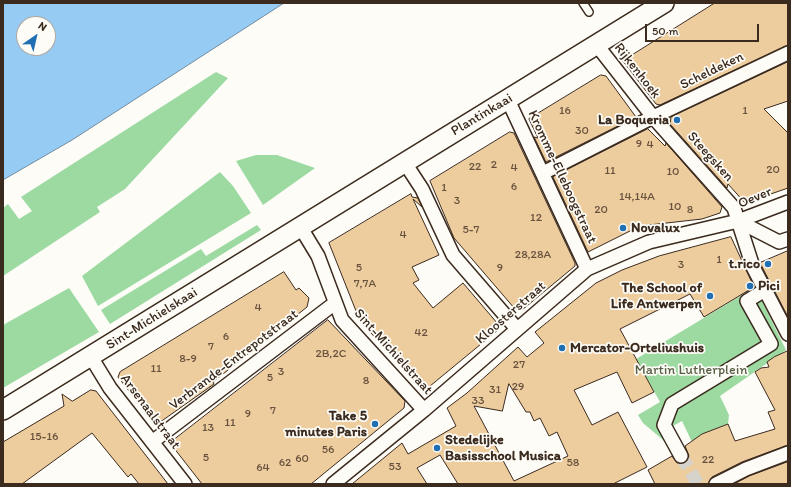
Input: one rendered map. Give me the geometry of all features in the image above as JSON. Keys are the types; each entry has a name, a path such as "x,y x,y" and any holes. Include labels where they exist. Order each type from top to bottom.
{"street":[{"name":"Plantinkaai","path":"301,228 664,3"},
{"name":"Rijkenhoek","path":"596,44 652,117"},
{"name":"Scheldeken","path":"543,173 652,117 788,53"},
{"name":"Kromme-Elleboogstraat","path":"508,100 587,269"},
{"name":"Steegsken","path":"652,117 734,208 754,267 788,334"},
{"path":"405,163 422,189 453,256 517,330"},
{"name":"Oever","path":"738,221 788,202"},
{"name":"Oever","path":"738,221 779,242 788,239"},
{"name":"Kloosterstraat","path":"333,484 424,410 587,269 649,242 738,221"},
{"name":"Sint-Michielstraat","path":"301,228 318,256 342,320 424,410"},
{"name":"Sint-Michielskaai","path":"3,410 301,228"},
{"path":"765,290 747,301 771,344"},
{"name":"Verbrande-Entrepotstraat","path":"152,442 335,303"},
{"path":"681,456 664,425 672,404 788,334"},
{"name":"Arsenaalstraat","path":"91,357 110,388 185,484"},
{"path":"716,484 746,469 788,453"}],"lane":[{"path":"583,3 589,12"}],"green space":[{"path":"216,72 228,78 125,189 97,207 100,212 3,276 3,208 8,204 19,219 32,211 21,197"},
{"path":"256,155 277,155 315,168 263,205 236,161"},
{"path":"220,172 233,186 251,213 98,306 82,276"},
{"path":"257,225 261,230 110,324 101,310 201,249 206,256"},
{"name":"Martin Lutherplein","path":"755,287 786,350 720,396 729,415 728,424 702,434 692,442 682,421 673,426 677,440 669,445 643,423 638,415 660,402 636,359"},
{"path":"69,288 99,332 3,388 3,325"}],"water":[{"path":"3,3 284,3 72,140 3,180"}],"building":[{"path":"715,3 788,3 788,45 660,105 656,104 623,61"},
{"path":"788,62 788,101 764,109 788,133 788,188 745,203 728,184 727,188 670,124 671,117"},
{"path":"601,75 606,76 636,117 546,162 534,137 538,138 529,119"},
{"path":"648,129 665,146 666,143 722,207 720,213 702,219 640,226 588,252 553,177"},
{"path":"510,132 514,133 575,263 575,266 522,310 515,309 454,238 430,181"},
{"path":"411,194 412,197 418,198 422,207 413,199 439,255 412,267 419,280 413,283 433,308 463,283 498,324 498,330 424,391 360,321 329,243"},
{"path":"731,237 754,287 704,317 690,294 620,329 654,392 632,403 617,372 574,390 592,425 618,412 647,467 613,484 458,484 440,455 417,468 427,484 352,484 402,443 408,454 456,426 447,408 467,393 518,347 527,357 544,343 535,332 596,283 622,270 659,256","holes":["509,384 526,412 530,412 534,421 540,418 549,436 557,432 568,456 514,481 474,406 502,411"]},
{"path":"788,251 788,317 760,263"},
{"path":"284,272 296,290 299,288 309,298 307,307 213,382 214,384 156,425 118,377 120,372"},
{"path":"328,320 405,401 404,408 311,484 202,484 170,443"},
{"path":"788,351 788,445 742,462 712,477 708,484 655,484 648,470 672,456 677,463 685,463 689,456 685,446 702,434 728,424 735,441 775,429 768,412 775,410 755,372 761,368 769,367 767,362"},
{"path":"91,390 96,391 168,484 139,484 131,474 128,477 92,433 22,484 3,484 3,442 64,406 62,394 72,401"},
{"path":"788,462 788,484 734,484 749,476"}],"tunnel":[{"path":"681,456 698,484"}],"place":[{"name":"La Boqueria","path":"677,120"},
{"name":"Novalux","path":"623,228"},
{"name":"t.rico","path":"768,264"},
{"name":"Pici","path":"750,286"},
{"name":"The School of Life Antwerpen","path":"710,296"},
{"name":"Mercator-Orteliushuis","path":"562,348"},
{"name":"Take 5 minutes Paris","path":"375,424"},
{"name":"Stedelijke Basisschool Musica","path":"437,448"}]}
